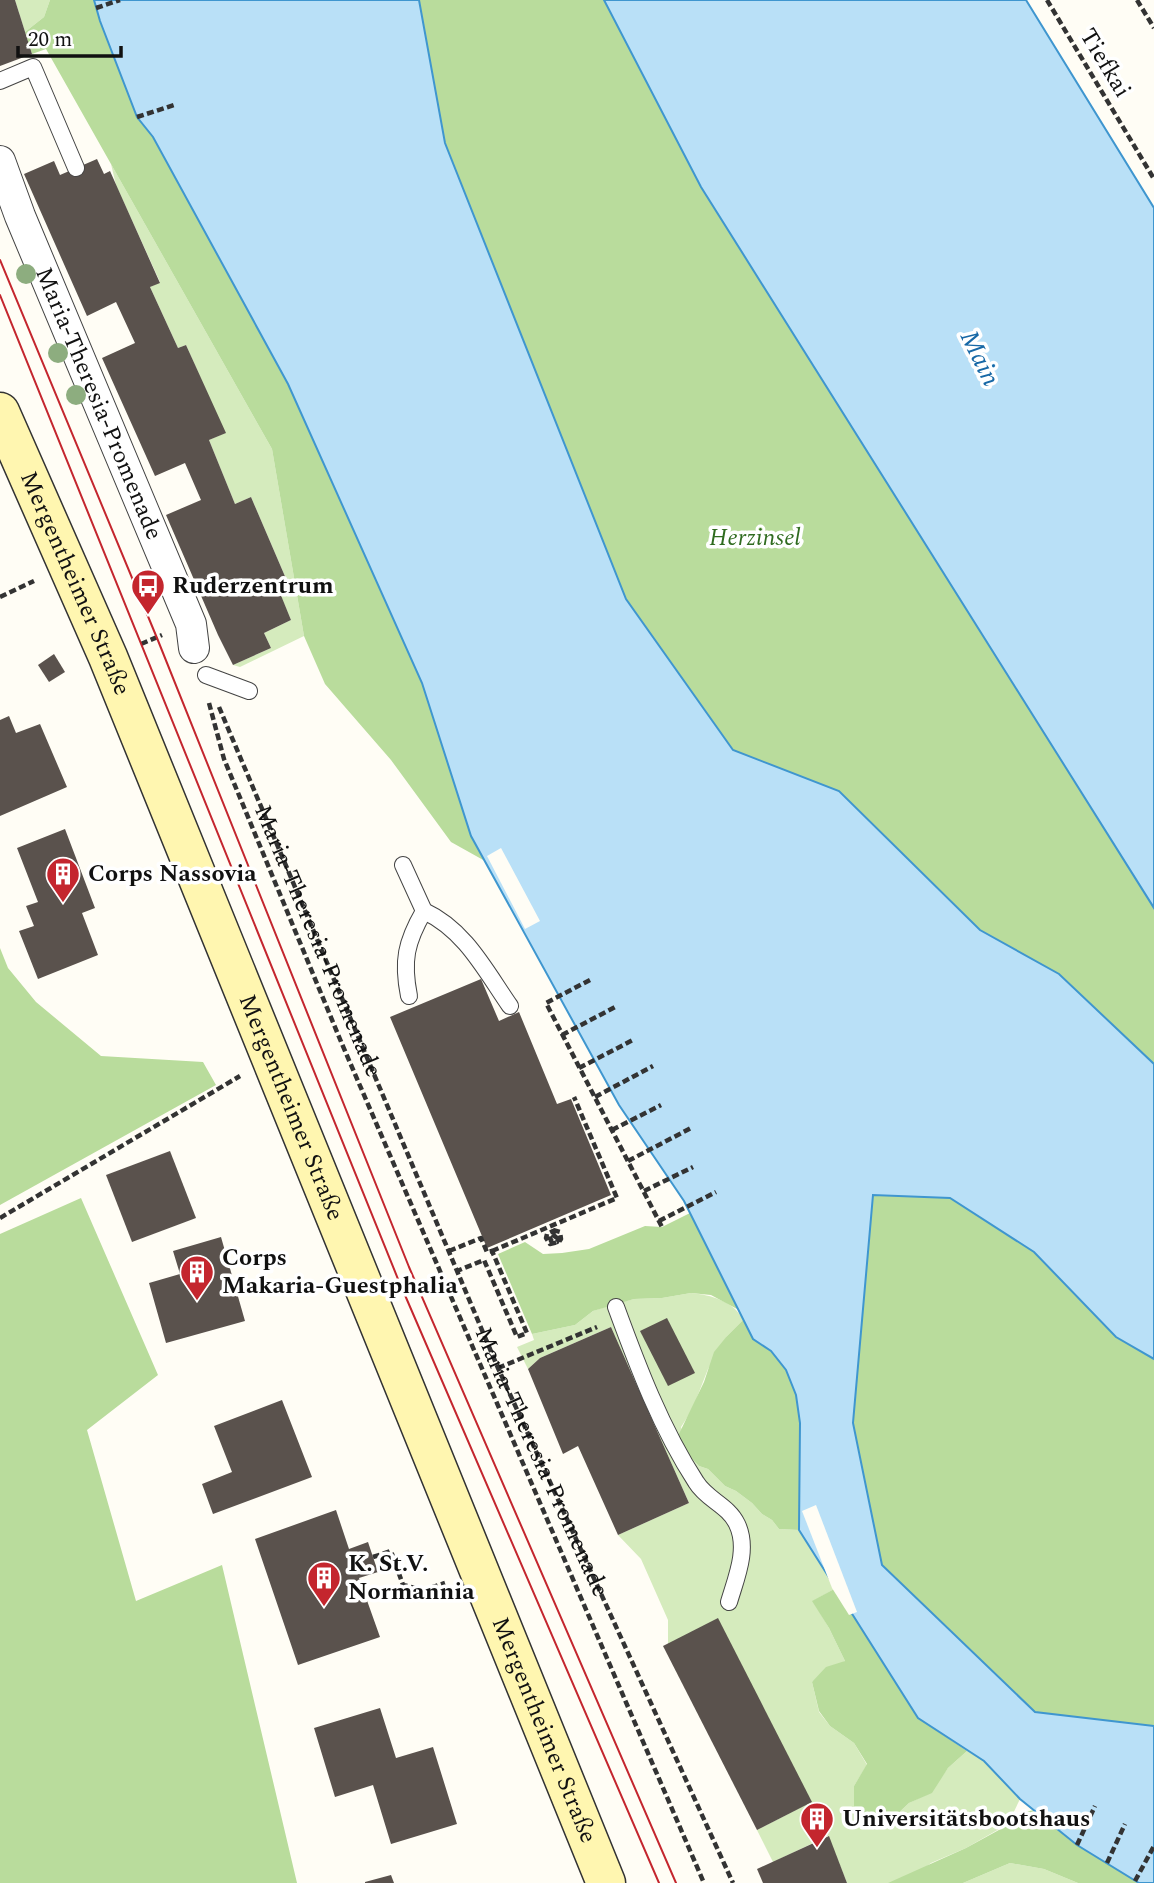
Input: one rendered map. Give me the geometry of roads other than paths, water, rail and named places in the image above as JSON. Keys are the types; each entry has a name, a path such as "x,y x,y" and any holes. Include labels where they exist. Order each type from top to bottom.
{"main road":[{"name":"Mergentheimer Straße","path":"0,412 108,657 606,1883"}],"street":[{"name":"Maria-Theresia-Promenade","path":"0,161 25,229 197,649"}],"lane":[{"path":"0,82 33,67 76,168"},
{"path":"197,649 249,691"},
{"path":"403,865 424,911 439,918 462,937 510,1006"},
{"path":"409,996 405,958 411,933 424,911"},
{"path":"618,1312 650,1396 696,1484 707,1496 726,1509 737,1525 742,1547 729,1602"}],"water":[{"path":"94,0 419,0 445,143 626,599 733,750 839,791 980,930 1059,974 1154,1064 1154,1359 1116,1337 1034,1252 950,1198 873,1195 853,1423 882,1565 1035,1712 1154,1726 1154,1883 1139,1883 1077,1845 1020,1799 984,1761 918,1718 799,1530 800,1423 796,1395 786,1370 771,1351 753,1339 684,1201 619,1105 471,836 422,683 288,384 153,137 137,117"},
{"name":"Main","path":"604,0 1026,0 1154,208 1154,908 701,187"}],"tram line":[{"path":"0,260 157,638 409,1267 676,1883"},
{"path":"0,295 398,1279 659,1883"}],"place":[{"name":"Ruderzentrum","path":"148,616"},
{"name":"Corps Nassovia","path":"63,904"},
{"name":"Corps Makaria-Guestphalia","path":"197,1302"},
{"name":"K. St.V. Normannia","path":"324,1608"},
{"name":"Universitätsbootshaus","path":"817,1849"}],"park label":[{"name":"Herzinsel","path":"755,538"}]}
